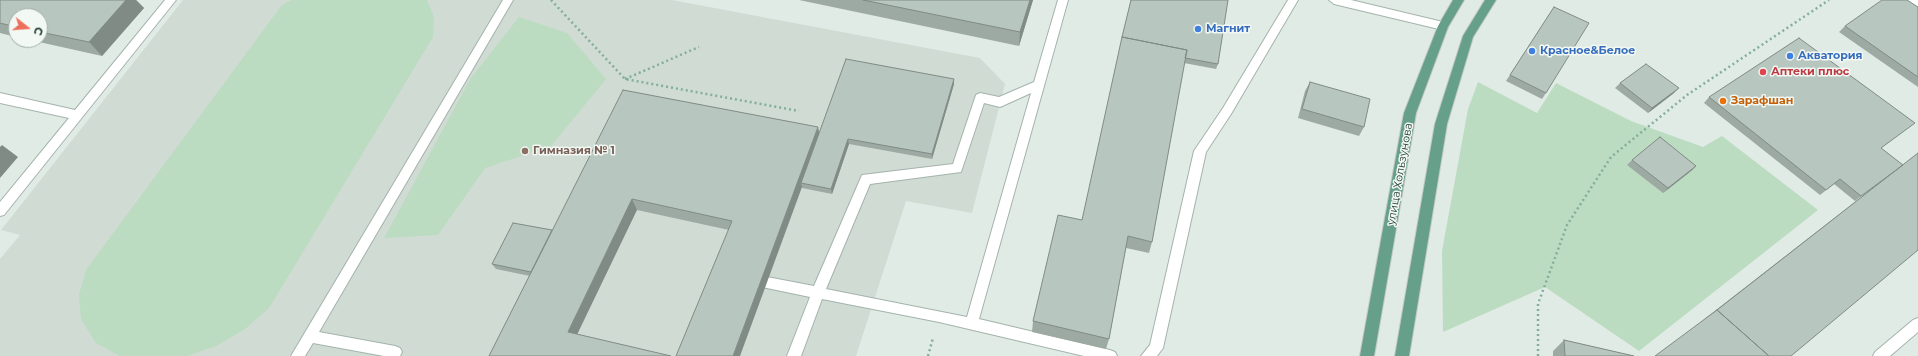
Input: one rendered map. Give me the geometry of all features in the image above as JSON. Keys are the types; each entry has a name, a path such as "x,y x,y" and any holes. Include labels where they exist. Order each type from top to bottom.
{"main road":[{"name":"улица Хользунова","path":"1367,356 1410,113 1442,26 1459,0"},
{"path":"1402,356 1441,124 1468,36 1492,0"}],"lane":[{"path":"0,211 171,0"},
{"path":"298,356 508,0"},
{"path":"971,324 1063,0"},
{"path":"1148,356 1156,348 1200,151 1227,111 1293,0"},
{"path":"1912,0 1918,4"},
{"path":"1339,1 1442,26"},
{"path":"794,356 818,293 866,180 957,168 980,98 1000,102 1038,85"},
{"path":"0,98 78,115"},
{"path":"767,283 971,324 1110,356"},
{"path":"1880,356 1918,324"},
{"path":"310,336 396,352"}],"path":[{"path":"551,0 624,79 799,111"},
{"path":"1538,356 1538,304 1568,225 1611,157 1687,95 1829,0"},
{"path":"624,79 700,47"}],"shaded area":[{"name":"Гимназия № 1","path":"183,0 672,0 980,58 1005,84 972,213 906,201 856,356 0,356 0,259 20,235 1,230"}],"green space":[{"path":"292,0 427,0 434,17 433,37 269,308 245,329 216,346 187,356 120,356 96,343 81,319 79,295 86,270 282,5"},
{"path":"519,17 567,33 606,79 551,146 485,168 438,235 384,238 471,78"},
{"path":"1478,82 1537,113 1556,83 1631,121 1703,147 1722,136 1818,210 1639,351 1545,287 1443,332 1442,251 1468,109"}],"building":[{"path":"0,0 126,0 89,42 48,34 48,8 8,8 8,25 0,23"},
{"path":"863,0 1030,0 1020,32"},
{"path":"1131,0 1228,0 1218,64 1185,58 1187,50 1122,37"},
{"path":"1882,0 1907,0 1918,7 1918,77 1845,26"},
{"path":"1554,7 1589,23 1546,93 1510,75"},
{"path":"1122,37 1187,50 1152,242 1128,236 1109,339 1033,321 1058,215 1082,220"},
{"path":"1799,38 1915,123 1881,148 1903,165 1861,196 1840,179 1826,190 1709,97"},
{"path":"846,59 954,79 932,154 848,139 831,189 801,183"},
{"path":"1646,64 1679,88 1652,108 1620,83"},
{"path":"1310,82 1370,99 1364,127 1302,109"},
{"path":"623,90 818,127 733,356 676,356 732,221 632,199 568,332 671,356 489,356"},
{"path":"1660,137 1696,166 1668,188 1632,160"},
{"path":"1918,153 1918,250 1791,356 1769,356 1717,310"},
{"path":"513,223 552,230 531,272 492,264"},
{"path":"1717,310 1769,356 1655,356"},
{"path":"1564,340 1634,356 1565,356"}],"place":[{"name":"Магнит","path":"1198,29"},
{"name":"Красное&Белое","path":"1532,51"},
{"name":"Акватория","path":"1790,56"},
{"name":"Аптеки плюс","path":"1763,72"},
{"name":"Зарафшан","path":"1723,101"},
{"name":"Гимназия № 1","path":"525,151"}]}
